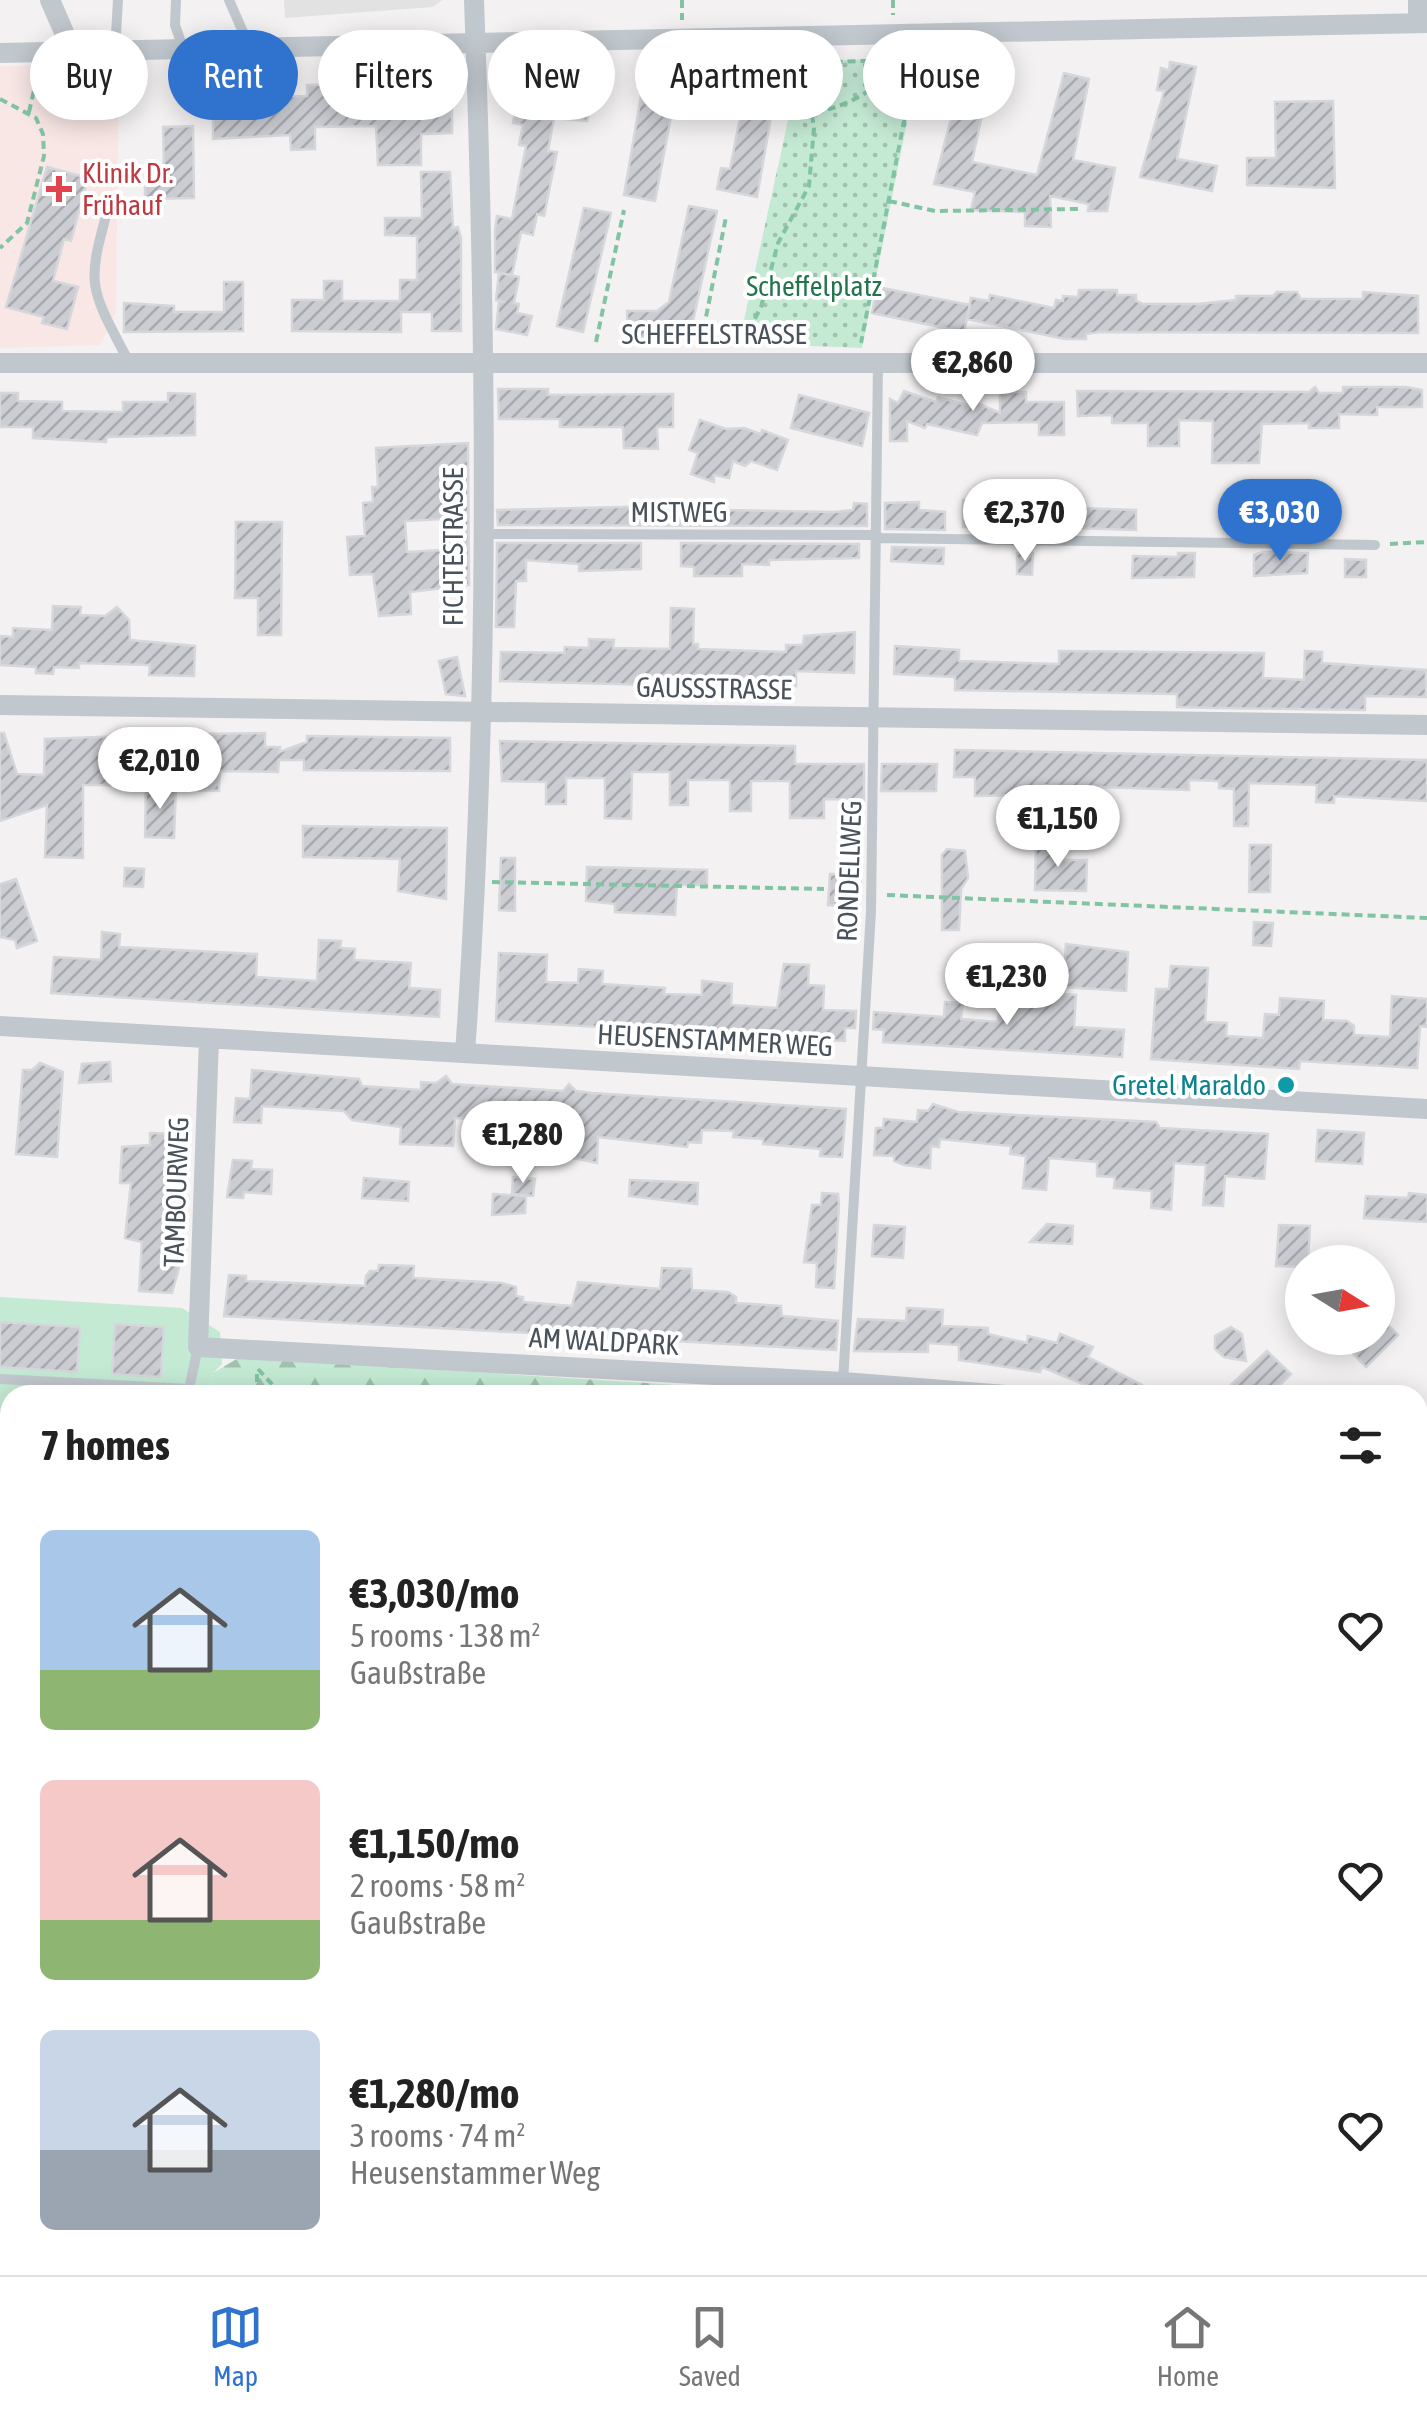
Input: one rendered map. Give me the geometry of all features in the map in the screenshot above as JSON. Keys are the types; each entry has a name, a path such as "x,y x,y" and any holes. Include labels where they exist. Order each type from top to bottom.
{"street":[{"path":"50,0 63,30"},
{"name":"FICHTESTRASSE","path":"465,1053 478,882 482,534 474,0"},
{"path":"1012,30 1423,23 1418,0"},
{"path":"298,46 863,33"},
{"path":"0,53 30,53"},
{"name":"SCHEFFELSTRASSE","path":"0,362 1427,364"},
{"name":"GAUSSSTRASSE","path":"0,705 1427,726"},
{"name":"HEUSENSTAMMER WEG","path":"0,1026 1427,1108"},
{"name":"TAMBOURWEG","path":"198,1347 209,1038"},
{"name":"AM WALDPARK","path":"198,1347 881,1385"}],"lane":[{"path":"114,30 118,0"},
{"path":"176,0 176,30"},
{"path":"229,0 243,30"},
{"path":"111,196 92,281 129,362"},
{"name":"RONDELLWEG","path":"843,1382 872,894 877,537 868,362"},
{"name":"MISTWEG","path":"482,534 1375,544"},
{"path":"190,1385 198,1347"},
{"path":"0,1379 113,1385"}],"path":[{"path":"0,100 29,112 40,124 44,156 25,228 0,248"},
{"path":"29,112 30,107"},
{"path":"732,362 762,307 778,243 806,196 813,120"},
{"path":"868,362 889,201 904,120"},
{"path":"889,201 935,211 1078,209"},
{"path":"592,361 624,210"},
{"path":"698,361 726,217"},
{"path":"1375,544 1427,542"},
{"path":"478,882 824,889"},
{"path":"872,894 1427,918"},
{"path":"257,1385 258,1369 273,1385"}],"shaded area":[{"path":"284,0 442,0 433,7 285,18"},
{"name":"Klinik Dr. Frühauf","path":"0,66 30,66 30,120 118,120 116,312 100,345 0,348"}],"green space":[{"name":"Scheffelplatz","path":"863,59 863,120 907,120 862,348 739,343 788,120 843,120 843,60"},
{"path":"0,1297 182,1308 220,1332 222,1364 213,1373 210,1385 0,1385"},
{"path":"240,1357 677,1385 210,1385 213,1373"}],"building":[{"path":"1170,62 1196,67 1177,159 1217,166 1212,191 1140,177 1164,91 1157,90 1161,68 1169,70"},
{"path":"1064,73 1089,79 1073,160 1115,168 1107,211 1088,211 1089,204 1050,196 1051,227 1025,226 1025,212 971,210 975,192 934,184 951,120 981,120 972,162 1037,175"},
{"path":"307,85 318,85 318,120 452,120 452,133 421,134 421,165 378,165 376,126 315,127 315,149 291,150 290,135 213,139 213,120 298,120 298,96 307,96"},
{"path":"1333,101 1335,188 1247,185 1247,158 1276,158 1275,102"},
{"path":"554,120 548,151 557,152 544,216 537,214 533,235 521,232 512,275 495,272 495,230 497,216 512,219 526,146 519,145 523,125 513,123"},
{"path":"637,120 670,120 655,201 624,195"},
{"path":"740,120 770,120 757,197 717,189 721,168 730,169"},
{"path":"193,126 194,198 145,199 145,170 149,164 164,164 163,127"},
{"path":"47,167 88,178 71,241 64,239 53,281 78,287 67,329 42,323 44,317 6,307"},
{"path":"421,172 450,172 453,228 458,227 461,238 461,331 432,331 432,312 401,312 401,332 292,331 292,300 324,300 324,281 342,281 342,301 400,301 400,280 417,280 417,236 385,235 385,218 422,218"},
{"path":"689,206 717,211 691,330 683,329 683,339 627,339 627,311 657,311 669,302"},
{"path":"584,208 611,213 583,332 557,326"},
{"path":"499,273 519,277 514,303 519,304 517,313 532,316 527,335 496,329 499,301 505,302 496,300"},
{"path":"224,282 243,282 243,331 124,332 124,303 174,306 174,312 224,312"},
{"path":"877,287 970,305 964,332 872,313"},
{"path":"1079,290 1117,290 1117,295 1136,295 1136,301 1143,304 1198,304 1236,300 1236,296 1273,296 1277,292 1297,292 1301,299 1363,299 1363,292 1418,296 1418,333 1100,332 1086,334 1086,339 1065,339 967,319 971,298 989,301 990,295 1054,308 1056,300 1063,301 1063,296 1078,297"},
{"path":"1315,387 1319,393 1343,393 1343,387 1406,387 1422,390 1422,407 1377,407 1377,415 1339,414 1339,428 1309,428 1309,423 1262,424 1259,463 1212,463 1213,421 1179,420 1179,446 1148,446 1148,423 1112,423 1112,415 1078,416 1077,391 1309,392"},
{"path":"498,389 548,389 548,395 673,394 673,427 657,427 658,449 624,448 623,427 560,427 560,419 499,419"},
{"path":"904,391 936,402 938,397 970,406 973,401 1000,413 1000,392 1026,392 1026,402 1064,402 1064,435 1039,435 1039,422 982,423 977,435 927,424 925,428 907,421 907,441 890,441 890,399 898,403"},
{"path":"0,393 18,393 18,401 62,402 62,411 123,412 123,402 168,402 168,393 195,394 195,435 107,437 106,442 33,438 33,427 0,427"},
{"path":"799,395 869,413 862,446 791,428"},
{"path":"700,420 726,429 744,428 761,434 762,430 788,440 777,470 751,461 745,466 733,461 729,478 714,475 714,482 691,474 698,453 689,450"},
{"path":"468,443 469,585 410,592 411,614 379,616 373,574 350,575 347,537 365,536 363,503 373,502 372,487 378,487 376,448","holes":["443,519 443,550 407,552 405,521"]},
{"path":"963,500 1011,501 1011,511 1022,511 1021,531 963,527"},
{"path":"919,502 919,510 945,512 945,530 885,529 885,503"},
{"path":"854,503 867,504 867,526 498,525 497,510 662,506 663,522 667,509 835,512 853,510"},
{"path":"1263,508 1287,508 1287,528 1308,529 1308,535 1263,535"},
{"path":"1073,510 1136,510 1136,530 1073,528"},
{"path":"236,522 282,522 281,635 258,635 258,598 235,598"},
{"path":"497,543 641,543 641,569 579,571 579,564 526,560 526,581 516,581 514,627 496,627"},
{"path":"681,543 859,544 859,558 769,560 769,565 742,564 742,576 694,576 694,567 681,566"},
{"path":"892,547 944,548 943,564 891,561"},
{"path":"1017,553 1033,553 1032,575 1017,574"},
{"path":"1178,553 1195,553 1194,577 1132,578 1133,556 1178,557"},
{"path":"1308,553 1307,573 1254,576 1254,555"},
{"path":"1345,559 1366,560 1366,577 1345,577"},
{"path":"53,606 81,607 80,615 105,616 117,607 129,620 130,640 195,646 194,676 149,675 150,665 79,663 79,668 54,667 53,674 36,673 36,667 0,665 0,636 13,637 13,628 52,630"},
{"path":"671,608 694,609 693,644 698,644 698,649 786,652 786,645 803,645 804,636 855,632 854,673 796,671 796,686 500,681 501,652 564,653 565,647 589,648 589,639 614,640 613,648 670,649"},
{"path":"895,646 959,650 959,661 1059,664 1059,651 1264,653 1263,678 1304,680 1305,651 1322,652 1322,663 1426,670 1426,697 1365,696 1365,710 1216,708 1177,707 1177,694 955,690 955,677 894,674"},
{"path":"457,657 465,696 446,694 439,661"},
{"path":"0,733 4,733 17,774 44,775 45,739 151,735 150,753 129,752 128,785 83,785 83,858 45,857 47,805 0,821"},
{"path":"265,733 265,747 280,747 279,752 307,742 307,736 450,738 450,771 304,770 304,760 279,760 278,772 220,771 219,791 194,790 197,734"},
{"path":"500,741 795,746 795,764 864,764 864,800 824,799 824,818 790,818 790,781 751,781 751,811 730,811 730,780 688,780 688,805 670,805 670,772 632,772 631,819 605,818 605,778 566,778 566,804 546,804 546,782 502,781"},
{"path":"955,750 1427,760 1427,801 1334,796 1334,803 1316,802 1317,785 1249,783 1248,826 1234,826 1234,789 1219,788 1219,781 1189,780 1189,790 1036,785 1036,795 975,796 975,777 954,777"},
{"path":"882,764 937,764 936,791 881,791"},
{"path":"146,787 176,787 174,838 145,837"},
{"path":"303,826 447,828 446,899 398,891 400,859 303,857"},
{"path":"1036,842 1064,843 1063,860 1087,860 1086,891 1035,890"},
{"path":"1250,845 1271,845 1270,892 1249,892"},
{"path":"947,849 965,851 968,878 961,889 959,930 942,930 942,855"},
{"path":"501,858 515,858 515,911 499,910"},
{"path":"587,867 707,870 707,885 677,885 675,915 615,912 615,904 586,901"},
{"path":"125,868 144,869 143,887 124,886"},
{"path":"830,874 861,875 859,907 828,905"},
{"path":"16,879 37,941 17,948 15,940 0,937 0,884"},
{"path":"1254,922 1273,923 1271,946 1253,945"},
{"path":"102,932 120,934 119,947 257,954 256,977 317,981 319,940 341,941 340,948 355,949 354,960 411,963 409,988 440,990 439,1017 51,993 54,957 101,960"},
{"path":"1066,944 1128,952 1126,991 1063,987"},
{"path":"499,953 547,955 546,982 578,983 579,969 603,971 602,984 665,988 664,994 702,995 702,981 732,984 731,1005 777,1008 784,964 809,965 808,985 824,986 823,1010 856,1011 855,1028 845,1028 845,1041 496,1021"},
{"path":"1171,966 1208,968 1205,1022 1227,1023 1226,1036 1263,1038 1265,1014 1279,1015 1280,998 1324,1001 1323,1020 1347,1021 1354,1026 1354,1035 1390,1037 1392,996 1427,999 1427,1027 1420,1026 1417,1068 1300,1061 1299,1069 1151,1059 1156,989 1169,989"},
{"path":"1000,990 1076,995 1074,1027 1124,1030 1122,1057 883,1042 884,1030 873,1029 874,1012 944,1017 945,1002 963,1003 961,1019 998,1022"},
{"path":"110,1062 111,1081 79,1083 82,1064"},
{"path":"40,1063 63,1072 57,1157 16,1154 23,1070 32,1070"},
{"path":"252,1070 359,1079 362,1086 421,1090 421,1082 436,1083 446,1076 452,1084 563,1091 569,1084 576,1091 592,1093 846,1109 842,1157 820,1156 821,1149 733,1137 734,1131 702,1130 701,1143 688,1142 687,1147 598,1137 597,1163 568,1157 569,1141 526,1138 525,1148 501,1147 503,1120 455,1118 453,1146 400,1144 401,1127 352,1120 344,1111 262,1106 261,1123 234,1122 236,1098 250,1099"},
{"path":"933,1104 958,1112 1156,1122 1160,1128 1268,1134 1264,1179 1225,1176 1223,1206 1203,1205 1206,1165 1174,1163 1171,1210 1151,1208 1152,1191 1114,1188 1115,1177 1097,1176 1097,1162 1049,1158 1046,1190 1023,1188 1026,1156 1010,1154 1011,1146 940,1139 939,1147 931,1146 930,1168 904,1165 894,1161 894,1156 874,1155 876,1128 883,1128 884,1119 917,1122 918,1110 928,1111"},
{"path":"1318,1130 1364,1133 1362,1164 1316,1161"},
{"path":"150,1133 177,1134 168,1261 179,1268 172,1293 139,1291 142,1242 125,1238 131,1183 120,1183 122,1147 150,1145"},
{"path":"233,1160 252,1161 251,1169 272,1170 271,1194 244,1192 243,1198 227,1197"},
{"path":"513,1177 535,1179 533,1196 512,1194"},
{"path":"364,1178 409,1182 408,1201 362,1198"},
{"path":"630,1180 698,1183 697,1204 629,1196"},
{"path":"822,1193 838,1194 834,1288 816,1287 817,1263 804,1262 812,1205 821,1205"},
{"path":"1409,1193 1427,1195 1427,1222 1364,1218 1366,1196 1408,1198"},
{"path":"493,1194 526,1196 525,1213 492,1215"},
{"path":"1047,1224 1073,1226 1072,1244 1030,1242"},
{"path":"874,1225 905,1227 903,1258 872,1256"},
{"path":"1279,1225 1310,1226 1309,1245 1285,1245 1285,1266 1276,1266"},
{"path":"379,1265 414,1266 413,1278 502,1283 516,1287 516,1296 523,1297 523,1302 572,1306 578,1282 660,1289 662,1268 691,1269 692,1290 728,1292 736,1297 736,1303 781,1306 782,1316 838,1321 836,1350 224,1316 229,1275 246,1276 246,1281 365,1286 366,1276 370,1271 378,1271"},
{"path":"907,1308 943,1310 942,1326 988,1328 988,1334 1027,1343 1028,1336 1057,1343 1060,1334 1093,1347 1088,1357 1142,1385 1085,1385 1042,1367 1040,1372 959,1360 959,1345 928,1343 928,1352 854,1351 858,1319 906,1321"},
{"path":"0,1322 80,1327 77,1372 0,1367"},
{"path":"115,1324 164,1327 161,1377 112,1374"},
{"path":"1231,1327 1242,1334 1246,1361 1224,1357 1215,1349 1215,1336"},
{"path":"1267,1351 1291,1374 1280,1385 1231,1385"},
{"path":"1354,1355 1378,1355 1366,1367"}],"place":[{"name":"Klinik Dr. Frühauf","path":"59,189"},
{"name":"Gretel Maraldo","path":"1286,1085"}]}
